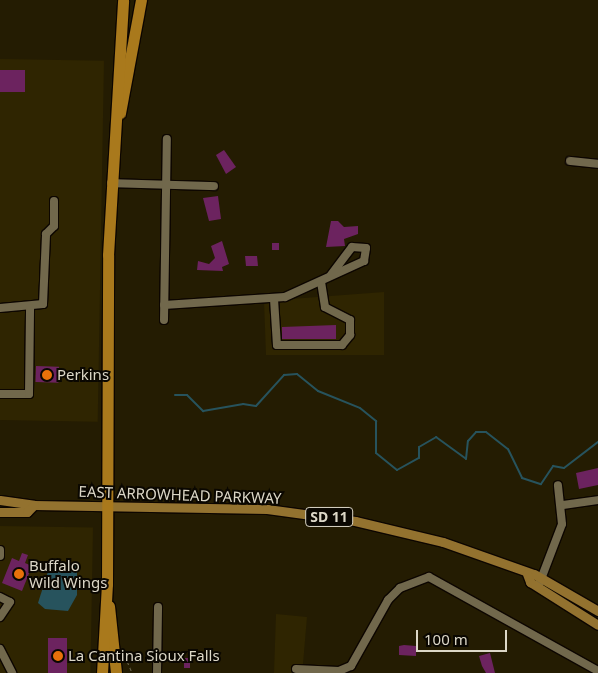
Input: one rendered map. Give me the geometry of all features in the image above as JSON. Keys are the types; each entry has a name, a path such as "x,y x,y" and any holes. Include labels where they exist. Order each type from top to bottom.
{"highway":[{"path":"102,673 107,584 110,183 123,0"},
{"path":"111,164 141,0"},
{"path":"107,584 116,673"}],"main road":[{"name":"EAST ARROWHEAD PARKWAY","path":"0,500 34,505 231,507 333,517 443,542 527,574 598,625"},
{"name":"EAST ARROWHEAD PARKWAY","path":"0,512 27,512 34,505"},
{"name":"EAST ARROWHEAD PARKWAY","path":"540,583 598,611"}],"street":[{"path":"164,320 167,139"},
{"path":"570,161 598,164"},
{"path":"110,183 214,186"},
{"path":"0,308 30,308 43,304 46,234 54,226 54,202"},
{"path":"164,304 274,299 321,283 332,275 364,261 366,248 352,247 332,275"},
{"path":"274,299 277,345 342,345 350,335 350,320 324,307 321,283"},
{"path":"0,394 29,394 30,308"},
{"path":"540,583 558,540 562,506 558,485"},
{"path":"562,506 598,500"},
{"path":"0,550 0,556"},
{"path":"296,669 339,671 351,666 388,600 400,588 429,577 598,671"},
{"path":"0,597 10,602 0,617"},
{"path":"156,673 158,607"},
{"path":"0,651 12,673"}],"path":[{"path":"114,642 128,656 132,673"}],"shaded area":[{"path":"0,59 104,61 98,422 0,420"},
{"path":"384,292 384,355 266,355 264,301"},
{"path":"0,526 93,528 90,673 0,673"},
{"path":"276,614 307,617 303,664 327,667 326,673 274,673"}],"water":[{"path":"57,560 77,567 77,595 68,611 45,609 38,603 50,565"}],"building":[{"path":"0,70 25,70 25,92 0,92"},
{"path":"224,150 236,167 226,174 216,155"},
{"path":"218,196 221,219 209,221 203,198"},
{"path":"331,221 338,221 344,227 358,226 358,234 344,239 345,246 326,247"},
{"path":"222,241 229,264 222,267 223,271 197,270 198,261 209,264 215,258 211,246"},
{"path":"272,243 279,243 279,250 272,250"},
{"path":"245,256 257,256 258,266 246,266"},
{"path":"336,325 336,339 282,339 282,327"},
{"name":"Perkins","path":"36,366 59,367 58,383 35,382"},
{"path":"598,468 598,485 579,489 576,473"},
{"path":"22,553 28,555 25,563 32,566 22,591 2,583 12,558 19,561"},
{"path":"48,638 67,638 67,673 48,673"},
{"path":"399,646 416,646 416,656 399,655"},
{"path":"490,653 495,673 486,673 479,656"},
{"path":"184,658 190,658 190,668 184,668"}],"waterway":[{"path":"175,395 187,395 203,411 243,404 256,406 284,375 297,374 318,391 360,408 376,421 376,453 397,470 419,458 419,447 436,437 466,459 468,441 476,432 486,432 508,449 522,478 541,484 553,466 564,468 598,442"}],"place":[{"name":"Perkins","path":"47,375"},
{"name":"Buffalo Wild Wings","path":"19,574"},
{"name":"La Cantina Sioux Falls","path":"58,656"}]}
